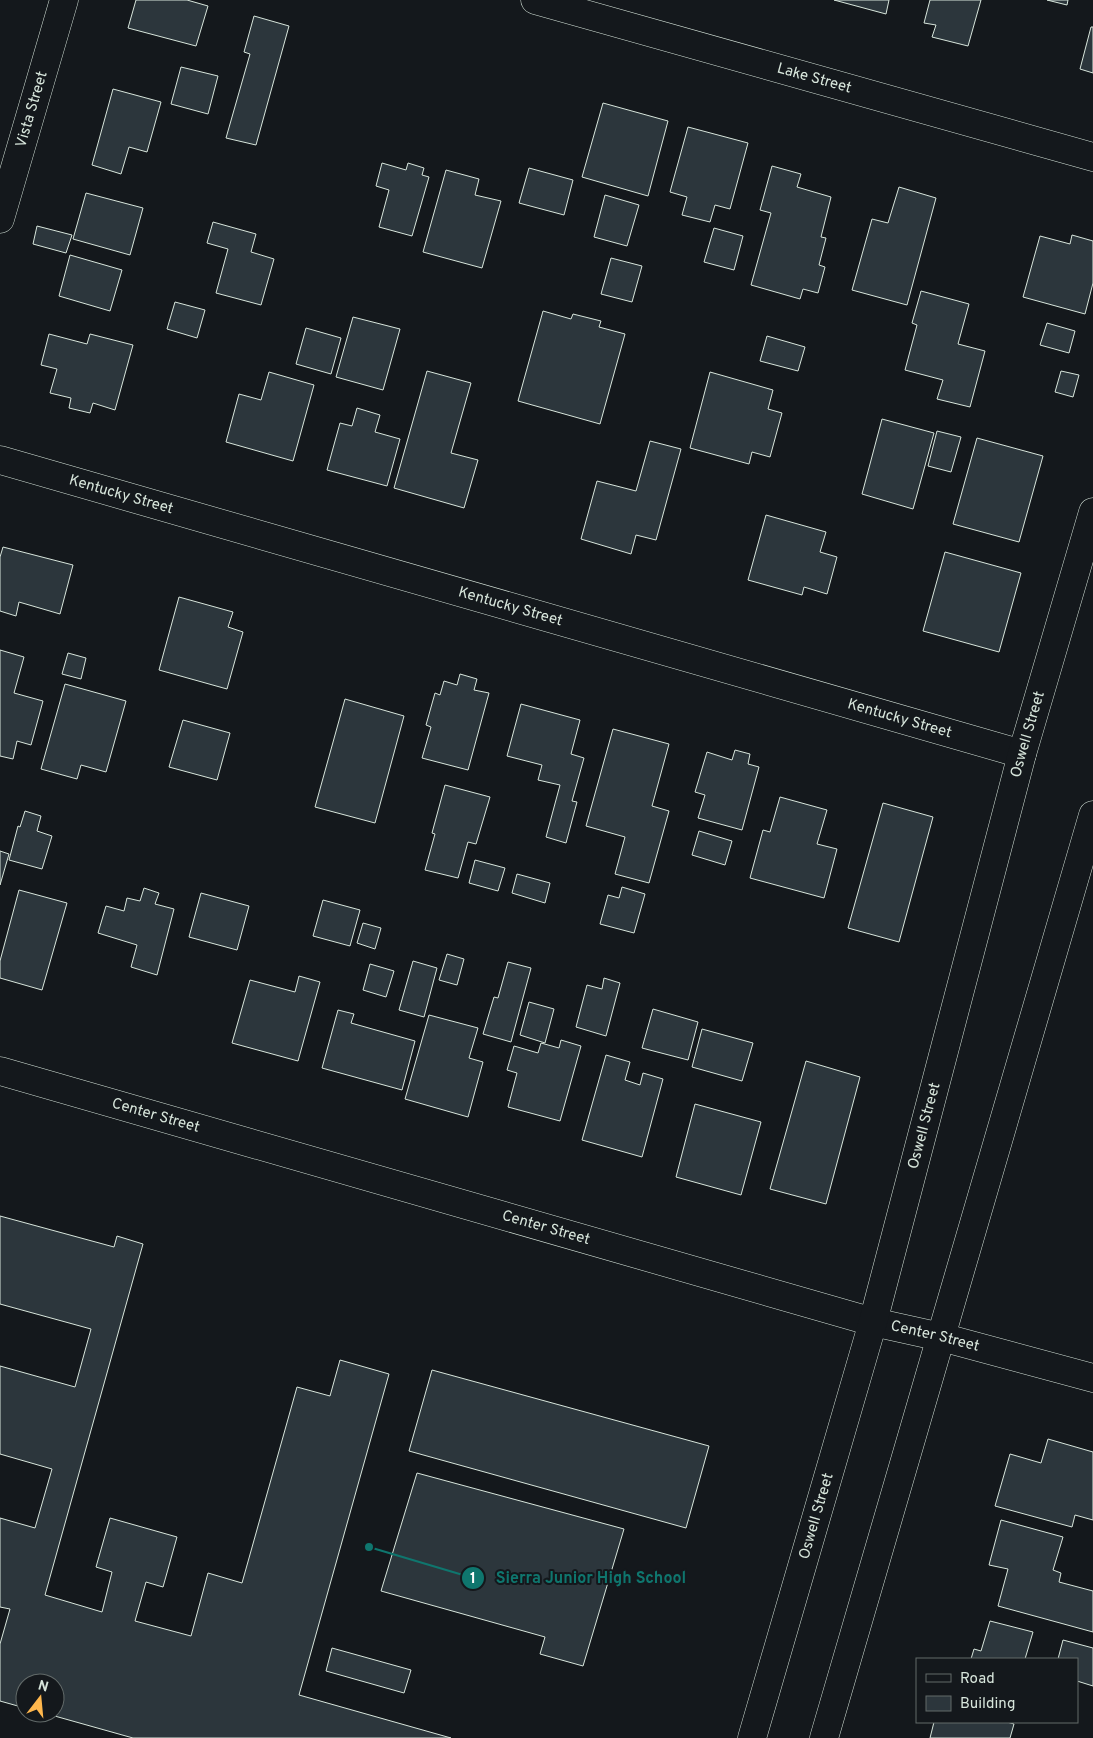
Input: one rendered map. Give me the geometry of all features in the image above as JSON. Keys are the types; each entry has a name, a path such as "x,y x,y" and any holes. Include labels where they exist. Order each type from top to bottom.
{"street":[{"name":"Vista Street","path":"0,219 64,0"},
{"name":"Lake Street","path":"535,0 1093,157"},
{"name":"Kentucky Street","path":"0,460 1022,754"},
{"name":"Oswell Street","path":"752,1738 873,1322 1022,754 1093,512"},
{"path":"824,1738 1093,815"},
{"name":"Center Street","path":"0,1072 873,1322 941,1336 1093,1378"}],"building":[{"path":"136,0 187,0 208,6 196,46 128,28"},
{"path":"834,0 889,0 886,14"},
{"path":"930,0 981,0 968,46 932,37 936,25 924,23"},
{"path":"1047,0 1068,0 1067,5"},
{"path":"254,16 289,26 256,145 226,138 250,54 244,52"},
{"path":"1091,27 1093,27 1093,73 1080,69"},
{"path":"181,67 218,76 208,114 171,104"},
{"path":"113,89 161,102 147,152 129,147 121,174 92,165"},
{"path":"603,103 668,121 648,196 582,177"},
{"path":"688,127 748,143 730,209 715,205 710,222 682,215 687,197 670,192"},
{"path":"382,163 406,170 408,163 424,168 422,175 429,177 412,236 379,227 389,190 376,186"},
{"path":"772,166 801,174 797,187 831,197 821,237 826,238 819,265 825,267 818,293 803,289 800,299 751,285 771,213 760,210"},
{"path":"529,168 573,180 564,215 519,203"},
{"path":"446,170 479,179 475,195 501,201 482,268 423,252"},
{"path":"899,187 936,198 907,305 852,290 872,219 888,223"},
{"path":"86,193 143,208 130,255 73,239"},
{"path":"605,195 639,205 627,246 594,237"},
{"path":"213,222 256,234 251,252 274,259 261,305 216,293 228,249 207,243"},
{"path":"37,226 72,235 66,253 33,244"},
{"path":"714,228 743,236 734,270 704,262"},
{"path":"1072,235 1093,241 1093,283 1085,314 1023,297 1040,236 1070,244"},
{"path":"70,255 122,270 110,311 59,296"},
{"path":"611,258 642,266 632,302 601,294"},
{"path":"921,291 969,304 958,344 985,351 970,407 937,399 943,380 905,370 917,325 912,323"},
{"path":"175,302 205,310 197,338 167,329"},
{"path":"543,311 571,319 573,314 601,321 599,327 625,334 600,424 518,401"},
{"path":"353,317 400,329 383,390 336,377"},
{"path":"1047,323 1075,331 1069,353 1040,345"},
{"path":"306,328 341,338 331,374 296,364"},
{"path":"49,334 87,344 90,334 133,345 115,410 93,403 90,413 69,408 71,398 50,393 57,369 41,365"},
{"path":"767,336 805,347 798,371 760,361"},
{"path":"427,371 471,383 451,453 478,460 464,508 394,488"},
{"path":"1061,371 1079,375 1073,397 1055,392"},
{"path":"269,372 314,385 293,461 226,442 239,394 261,400"},
{"path":"710,372 773,390 768,409 782,413 770,457 752,452 749,464 690,448"},
{"path":"357,408 380,415 375,432 400,439 387,486 327,470 340,423 352,426"},
{"path":"882,419 934,433 913,509 862,494"},
{"path":"937,431 961,437 951,472 928,466"},
{"path":"977,438 1043,456 1019,542 953,524"},
{"path":"650,441 681,449 656,540 636,535 631,554 581,539 597,481 636,491"},
{"path":"766,515 826,532 820,552 837,557 827,594 804,587 802,595 748,580"},
{"path":"3,547 73,565 60,614 19,602 16,616 0,611 0,557"},
{"path":"945,552 1021,573 999,652 923,631"},
{"path":"179,597 233,612 228,627 243,632 227,689 159,670"},
{"path":"0,650 24,657 14,693 43,701 31,745 17,741 13,759 0,756"},
{"path":"68,653 86,658 81,679 62,674"},
{"path":"460,674 477,679 474,690 489,693 468,770 422,758 431,727 426,725 435,693 440,695 444,681 457,685"},
{"path":"65,684 126,701 106,772 81,765 77,779 41,769"},
{"path":"345,699 404,716 375,823 315,807"},
{"path":"521,704 580,720 571,754 584,758 572,801 577,802 566,843 546,837 560,785 538,780 542,765 507,756"},
{"path":"183,720 230,733 217,780 169,767"},
{"path":"613,729 669,744 652,806 669,811 649,883 615,874 625,837 586,826"},
{"path":"735,750 750,754 748,764 759,767 742,830 698,818 705,795 695,792 707,752 732,760"},
{"path":"445,785 490,797 476,844 468,842 458,878 425,870 435,834 432,833"},
{"path":"780,797 827,810 817,844 837,849 824,898 750,878 763,830 770,832"},
{"path":"883,803 933,817 899,942 848,928"},
{"path":"25,811 41,816 37,831 52,836 42,869 9,860 18,826 20,827"},
{"path":"699,831 732,841 725,865 692,855"},
{"path":"0,851 9,854 0,885"},
{"path":"475,860 505,868 498,891 469,883"},
{"path":"517,874 550,883 545,903 512,893"},
{"path":"622,887 645,894 634,933 600,924 608,895 619,898"},
{"path":"144,888 159,893 155,904 174,909 157,975 131,967 137,945 98,933 106,906 124,911 127,898 140,901"},
{"path":"19,890 67,903 42,990 0,978 0,961"},
{"path":"201,893 249,906 237,950 189,937"},
{"path":"323,900 360,910 350,946 313,936"},
{"path":"363,923 381,928 375,949 357,943"},
{"path":"447,954 464,959 457,985 439,980"},
{"path":"413,961 437,968 424,1017 399,1010"},
{"path":"508,962 531,968 511,1042 483,1034 494,997 498,998"},
{"path":"370,964 394,971 386,997 363,990"},
{"path":"299,976 320,982 298,1061 232,1043 250,980 295,992"},
{"path":"604,978 620,983 606,1036 576,1027 587,985 602,989"},
{"path":"529,1002 554,1009 545,1043 520,1035"},
{"path":"653,1009 698,1022 688,1060 642,1048"},
{"path":"338,1010 354,1014 351,1023 415,1041 402,1090 322,1068"},
{"path":"429,1015 478,1028 469,1058 483,1062 468,1117 405,1099"},
{"path":"702,1029 753,1043 742,1081 692,1067"},
{"path":"561,1040 581,1046 560,1121 508,1107 517,1073 507,1070 514,1046 538,1053 541,1043 559,1048"},
{"path":"606,1055 630,1062 625,1080 640,1085 643,1073 663,1079 642,1157 582,1140"},
{"path":"806,1061 860,1077 826,1204 770,1189"},
{"path":"695,1104 761,1122 741,1195 676,1177"},
{"path":"0,1216 114,1247 117,1236 143,1244 45,1595 102,1612 112,1572 96,1567 110,1518 177,1537 163,1587 146,1582 135,1621 191,1636 208,1573 242,1583 297,1387 330,1396 340,1360 389,1374 299,1695 451,1738 133,1738 65,1719 65,1673 15,1673 15,1705 0,1701 0,1644 10,1609 0,1607 0,1518 35,1528 52,1469 0,1454 0,1366 75,1387 91,1329 0,1304"},
{"path":"432,1370 709,1446 686,1528 409,1451"},
{"path":"1048,1439 1093,1452 1093,1520 1075,1515 1072,1527 995,1506 1010,1454 1041,1463"},
{"path":"417,1473 624,1529 583,1666 540,1654 545,1637 381,1591"},
{"path":"1001,1520 1063,1537 1053,1570 1061,1573 1059,1582 1093,1591 1093,1632 998,1606 1008,1569 989,1565"},
{"path":"990,1621 1033,1632 1025,1658 971,1658 974,1649 981,1651"},
{"path":"1063,1640 1093,1648 1093,1686 1078,1681 1078,1658 1058,1658"},
{"path":"332,1648 411,1670 404,1693 326,1671"},
{"path":"934,1723 1014,1724 1010,1738 930,1738"}],"place":[{"name":"Sierra Junior High School","path":"369,1547"}]}
